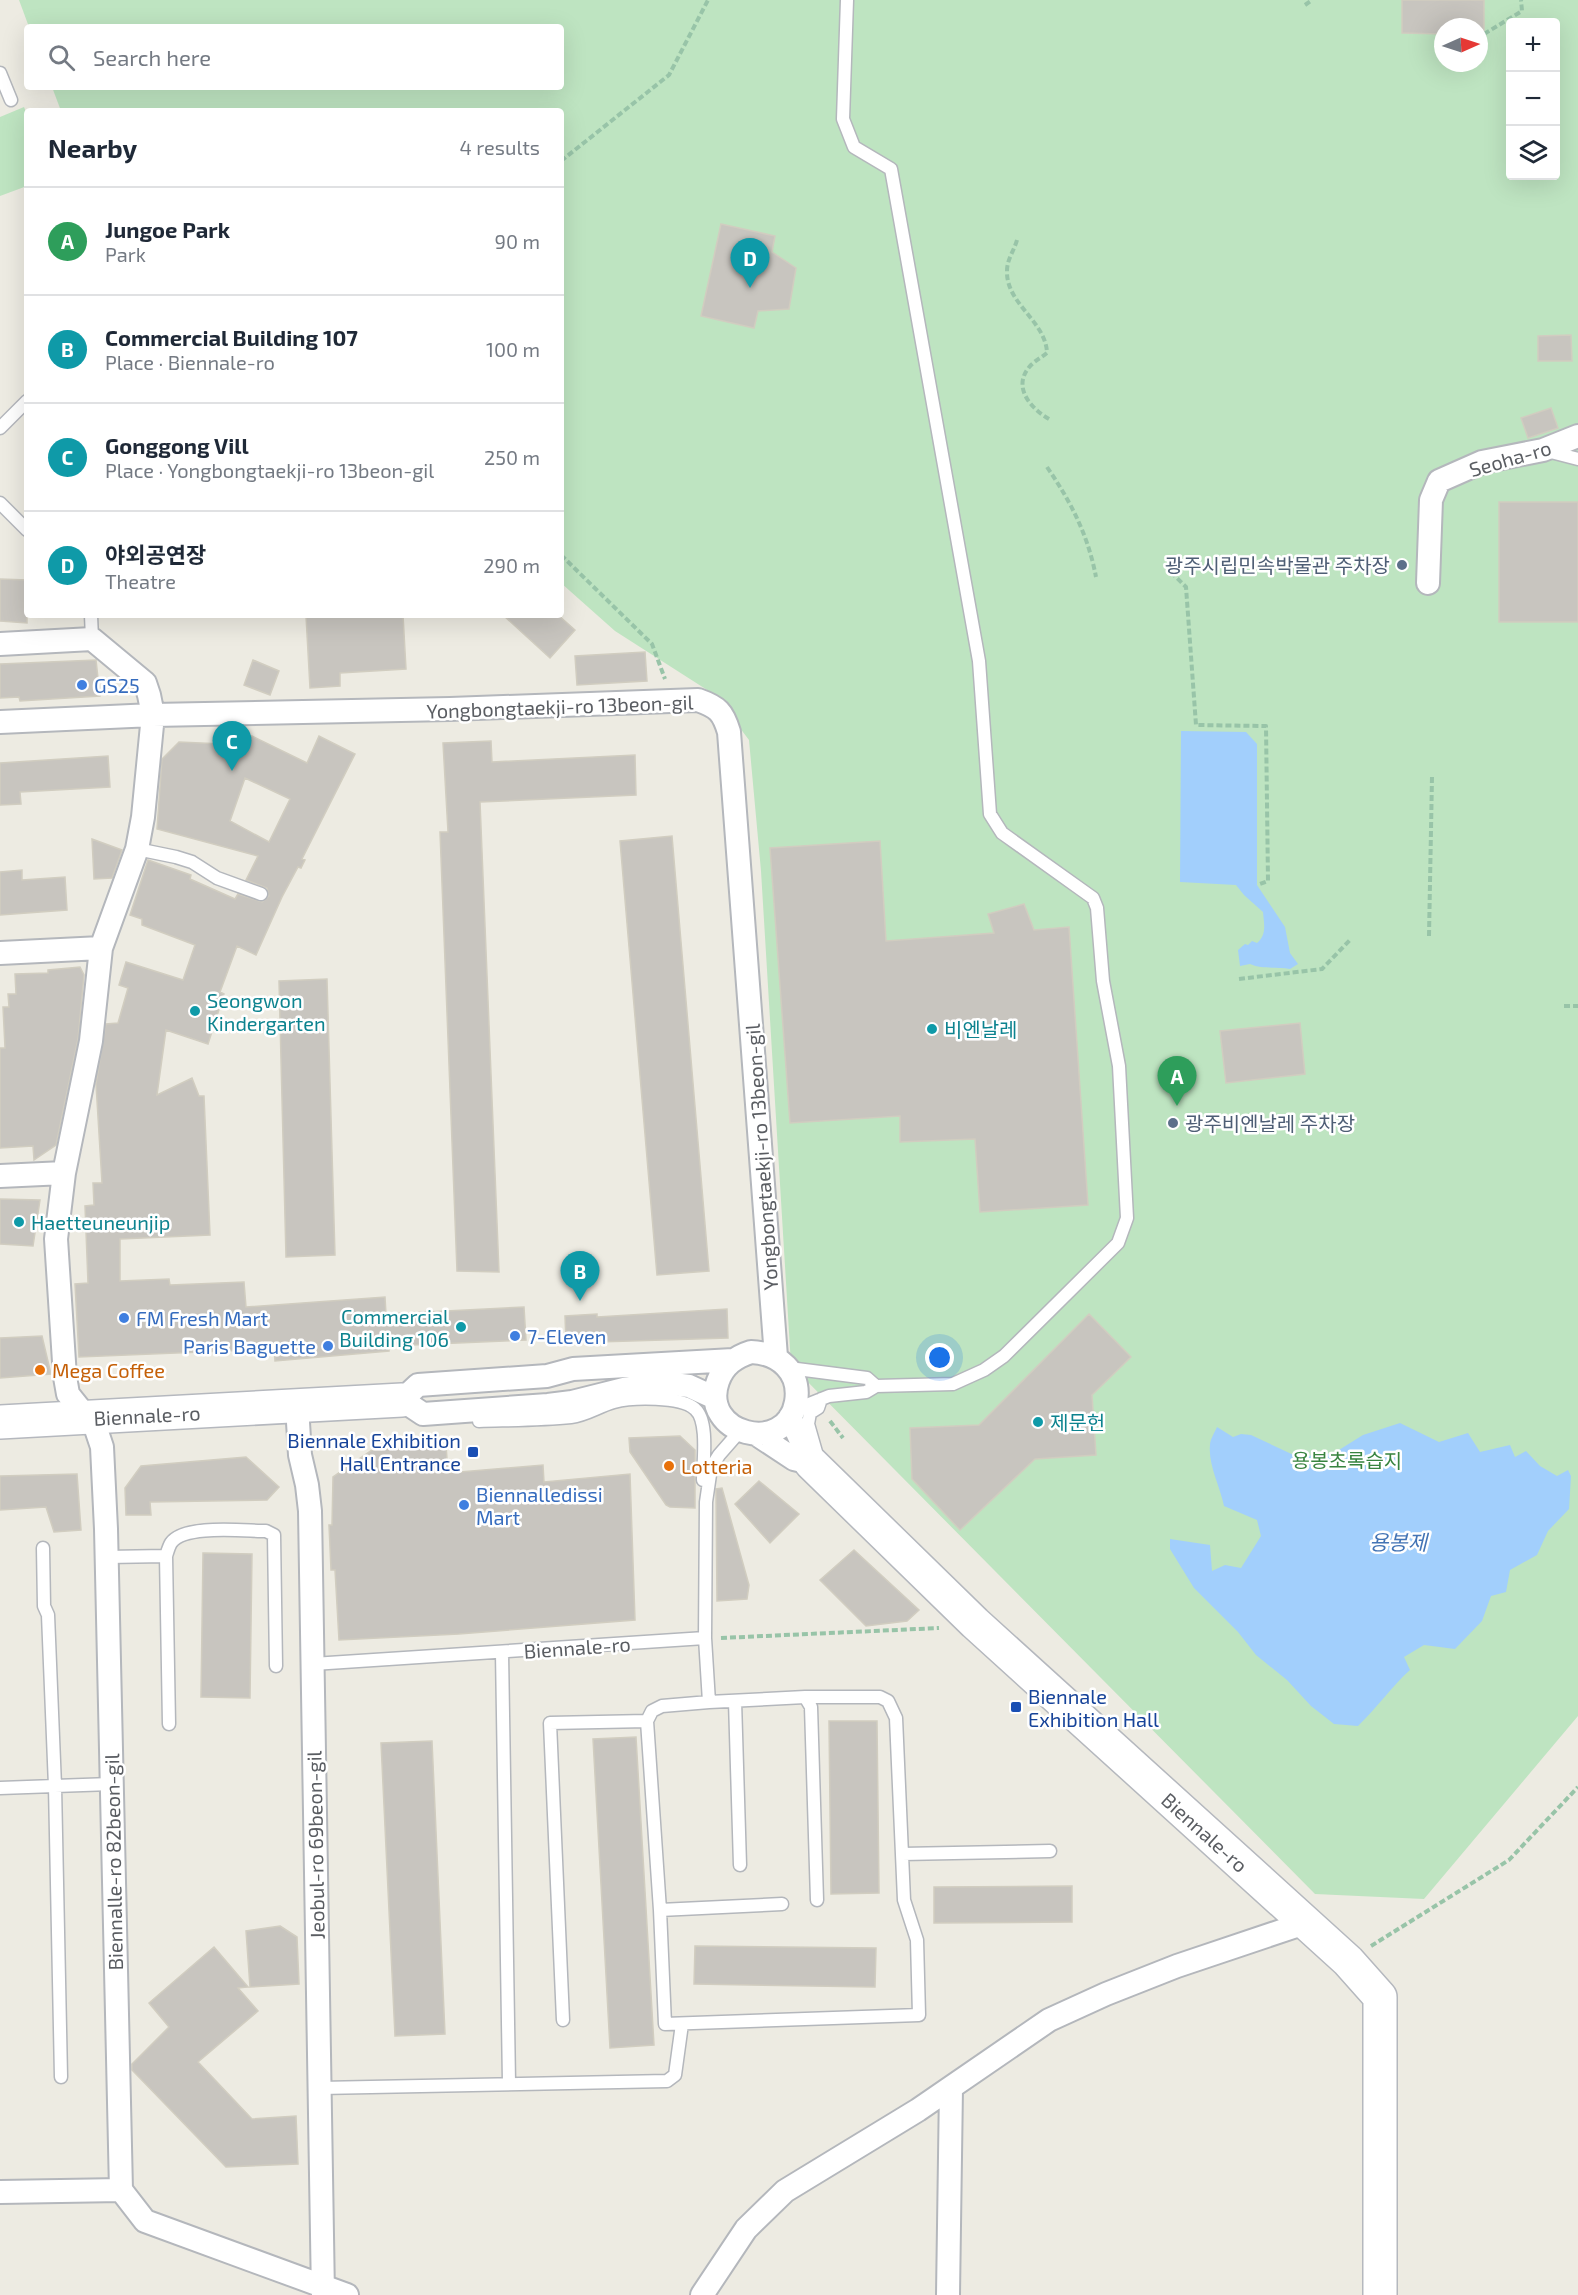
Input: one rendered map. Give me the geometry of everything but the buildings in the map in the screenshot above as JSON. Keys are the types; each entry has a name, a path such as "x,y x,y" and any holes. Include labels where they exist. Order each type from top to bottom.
{"street":[{"name":"Seoha-ro","path":"1428,583 1431,500 1439,481 1482,462 1543,450 1578,436"},
{"path":"0,644 92,639"},
{"name":"Biennalle-ro 82beon-gil","path":"92,639 145,683 153,715 143,817 137,849 101,948 91,1041 64,1173 56,1239 65,1377 69,1394 96,1429 102,1447 107,1557 121,2190"},
{"name":"Yongbongtaekji-ro 13beon-gil","path":"0,722 153,715 450,710 698,700 715,706 725,719 729,732 782,1363"},
{"path":"0,953 101,948"},
{"path":"0,1176 64,1173"},
{"path":"748,1432 767,1433 780,1427 791,1414 797,1391 794,1377 782,1363 764,1353 751,1352 733,1360 720,1373 714,1397 720,1412 728,1423 794,1459 811,1463"},
{"name":"Biennale-ro","path":"411,1406 418,1385 547,1376 573,1369 733,1360"},
{"name":"Biennale-ro","path":"0,1422 297,1406 548,1405 665,1383 689,1386 714,1397"},
{"name":"Jeobul-ro 69beon-gil","path":"297,1406 300,1455 310,1511 323,2290"},
{"path":"791,1414 811,1463"},
{"name":"Biennale-ro","path":"811,1463 975,1623 1348,1961 1380,1997 1380,2295"},
{"path":"702,2295 746,2229 785,2191 951,2088 1049,2020 1176,1966 1305,1923"},
{"path":"948,2295 951,2088"},
{"path":"0,2192 121,2190 144,2221 323,2290 347,2295"}],"lane":[{"path":"791,1414 821,1399 866,1392 876,1386 945,1385 962,1381 984,1370 1004,1356 1118,1243 1127,1218 1119,1066 1103,981 1097,908 1093,898 1002,833 990,814 979,661 891,169 854,147 843,119 847,0"},
{"path":"0,73 11,100"},
{"path":"0,428 24,404"},
{"path":"1543,450 1578,459"},
{"path":"0,503 24,527"},
{"path":"91,618 92,639"},
{"path":"137,849 192,862 218,878 261,894"},
{"path":"782,1363 867,1378 876,1386"},
{"path":"411,1406 548,1394"},
{"path":"704,1443 714,1397"},
{"path":"411,1406 437,1422 572,1417 617,1401 673,1399 684,1402 695,1409 702,1419 703,1492 706,1502"},
{"path":"811,1463 816,1451 808,1424 810,1413 818,1408 821,1399"},
{"path":"709,1702 705,1638 706,1502 711,1468 718,1455 748,1432"},
{"path":"169,1724 166,1556 171,1542 181,1536 200,1530 266,1531 274,1535 276,1666"},
{"path":"43,1548 44,1606 48,1615 55,1786 61,2077"},
{"path":"107,1557 166,1556"},
{"name":"Biennale-ro","path":"313,1664 705,1638"},
{"path":"502,1653 509,2083"},
{"path":"805,1697 811,1707 817,1900"},
{"path":"805,1697 880,1697 888,1701 896,1718 904,1900 917,1940 919,2015 665,2024 647,1720 652,1711 662,1706 709,1702 805,1697"},
{"path":"735,1701 740,1865"},
{"path":"563,2020 550,1723 647,1720"},
{"path":"0,1788 111,1784"},
{"path":"902,1854 1050,1851"},
{"path":"660,1910 782,1904"},
{"path":"320,2088 667,2081 675,2075 682,2024"}],"path":[{"path":"564,159 669,75 708,0"},
{"path":"1305,5 1312,0"},
{"path":"1488,32 1522,11 1521,0"},
{"path":"1017,240 1008,264 1009,288 1031,316 1047,344 1047,353 1030,366 1023,380 1024,392 1034,410 1050,419"},
{"path":"1047,467 1068,498 1083,529 1096,577"},
{"path":"564,558 652,644 667,686"},
{"path":"1171,572 1186,586 1196,725 1266,726 1268,881 1260,884"},
{"path":"1430,936 1432,777"},
{"path":"1239,979 1322,969 1350,940"},
{"path":"1564,1006 1578,1006"},
{"path":"705,1638 947,1628 975,1623"},
{"path":"1348,1961 1509,1860 1578,1787"}],"green space":[{"name":"용봉초록습지","path":"19,0 1578,0 1578,1716 1424,1899 1315,1894 791,1365 761,871 749,740 715,695 615,631 564,586 564,108 60,108 53,90 564,90 564,24 28,24"},
{"path":"24,107 24,187 0,196 0,117"}],"water":[{"path":"1181,731 1246,732 1257,744 1257,885 1285,927 1290,953 1298,964 1290,969 1250,964 1240,966 1238,950 1252,941 1257,943 1264,933 1264,925 1263,912 1236,885 1180,882"},
{"name":"용봉제","path":"1400,1423 1439,1442 1468,1433 1480,1452 1510,1445 1515,1457 1526,1451 1540,1466 1557,1476 1568,1470 1571,1476 1569,1509 1548,1531 1537,1555 1510,1570 1506,1592 1491,1596 1482,1621 1455,1649 1424,1645 1404,1657 1410,1670 1358,1726 1334,1724 1311,1706 1287,1680 1256,1655 1238,1632 1194,1588 1170,1549 1170,1539 1210,1545 1212,1571 1225,1565 1241,1568 1261,1536 1257,1520 1224,1506 1212,1468 1210,1453 1211,1440 1217,1427 1233,1437 1241,1434 1251,1435 1298,1457 1334,1453 1363,1435"}],"place":[{"name":"야외공연장","path":"750,288"},
{"name":"광주시립민속박물관 주차장","path":"1402,565"},
{"name":"GS25","path":"82,685"},
{"name":"Gonggong Vill","path":"232,771"},
{"name":"Seongwon Kindergarten","path":"195,1011"},
{"name":"비엔날레","path":"932,1029"},
{"name":"Jungoe Park","path":"1177,1106"},
{"name":"광주비엔날레 주차장","path":"1173,1123"},
{"name":"Haetteuneunjip","path":"19,1222"},
{"name":"Commercial Building 107","path":"580,1301"},
{"name":"FM Fresh Mart","path":"124,1318"},
{"name":"Commercial Building 106","path":"461,1327"},
{"name":"7-Eleven","path":"515,1336"},
{"name":"Paris Baguette","path":"328,1346"},
{"name":"Mega Coffee","path":"40,1370"},
{"name":"제문헌","path":"1038,1422"},
{"name":"Biennale Exhibition Hall Entrance","path":"473,1452"},
{"name":"Lotteria","path":"669,1466"},
{"name":"Biennalledissi Mart","path":"464,1505"},
{"name":"Biennale Exhibition Hall","path":"1016,1707"}]}
